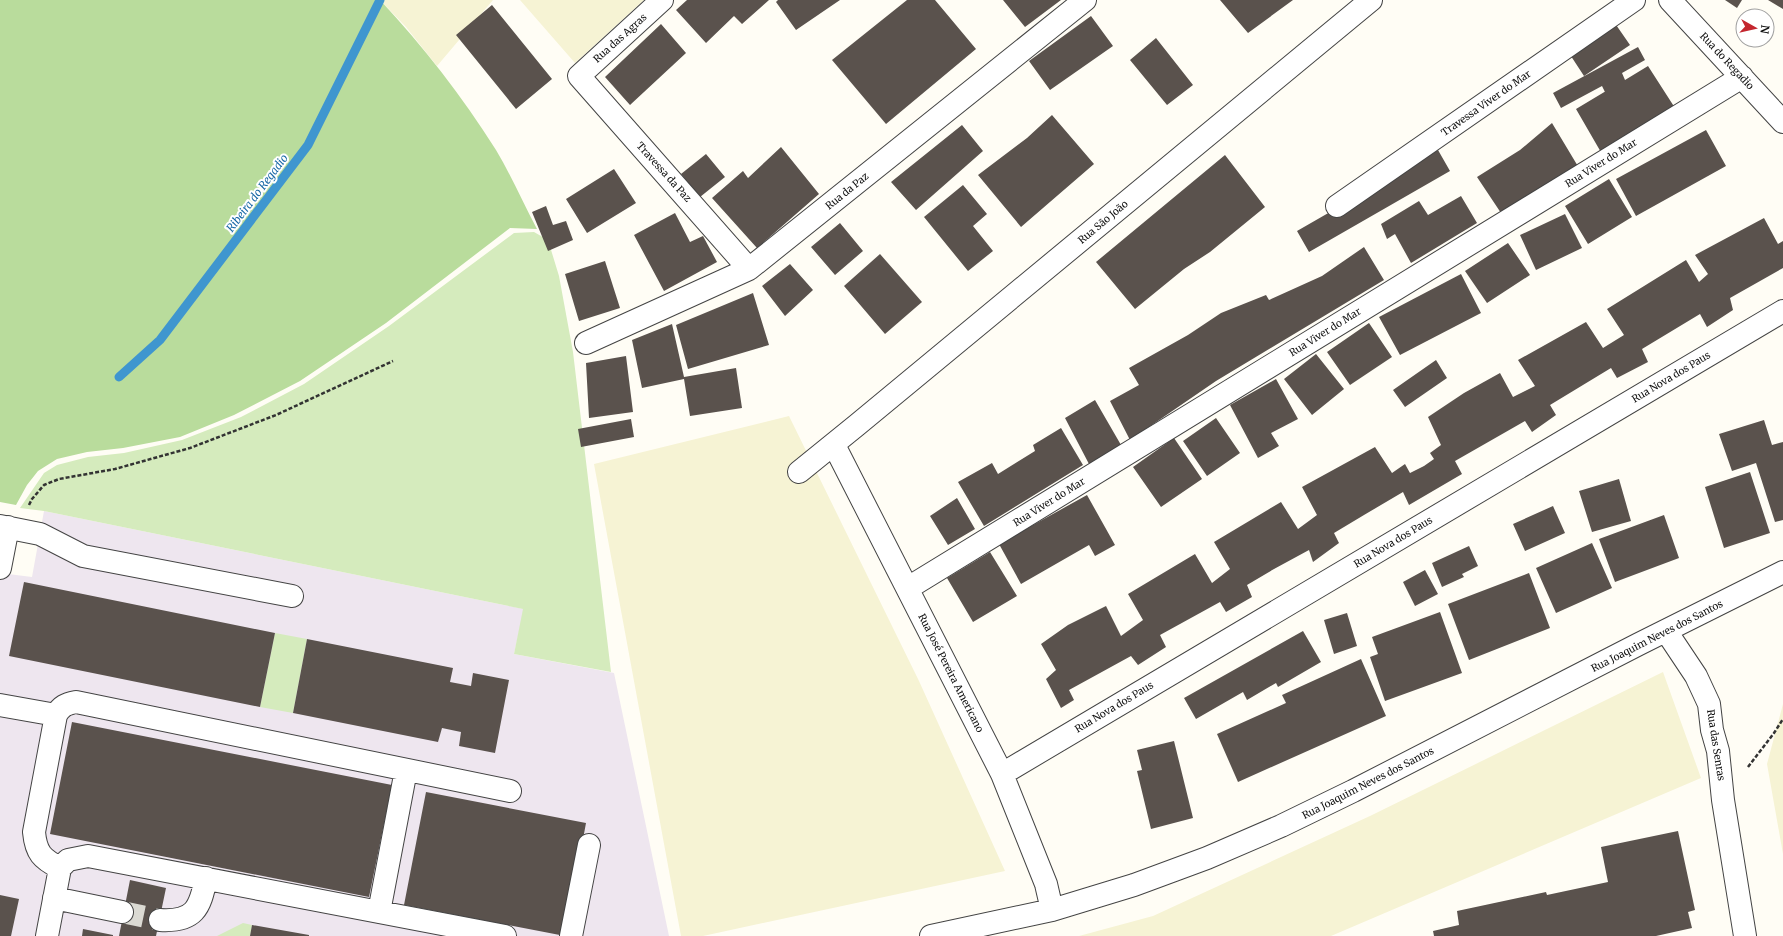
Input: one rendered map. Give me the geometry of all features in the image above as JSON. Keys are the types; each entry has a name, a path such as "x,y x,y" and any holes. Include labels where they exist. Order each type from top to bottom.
{"street":[{"name":"Rua das Agras","path":"579,76 662,0"},
{"name":"Rua da Paz","path":"586,344 750,269 1085,0"},
{"name":"Rua São João","path":"799,472 834,445 1371,0"},
{"name":"Travessa Viver do Mar","path":"1337,206 1634,0"},
{"name":"Rua do Regadio","path":"1670,0 1783,122"},
{"name":"Travessa da Paz","path":"579,76 750,269"},
{"name":"Rua Viver do Mar","path":"908,588 1742,77"},
{"name":"Rua Nova dos Paus","path":"1002,774 1783,311"},
{"name":"Rua José Pereira Americano","path":"834,445 1002,774 1046,884 1052,910"},
{"path":"0,568 8,527 40,534 83,556 292,596"},
{"name":"Rua Joaquim Neves dos Santos","path":"931,936 1052,910 1134,885 1207,858 1281,826 1412,761 1783,572"},
{"name":"Rua das Senras","path":"1666,631 1696,676 1709,704 1712,730 1718,750 1722,777 1723,800 1745,936"},
{"path":"60,868 48,862 41,855 35,846 34,832 56,715 60,709 67,704 76,702 510,791"},
{"path":"0,705 56,715"},
{"path":"379,912 406,770"},
{"path":"571,936 589,845"},
{"path":"47,936 60,868 68,860 88,856 379,912 443,930 505,936"},
{"path":"160,920 173,921 187,918 196,910 202,896 206,878"},
{"path":"54,898 122,912"}],"path":[{"path":"8,527 44,485 60,479 115,469 190,448 276,415 393,361"},
{"name":"Rua das Senras","path":"1723,800 1783,719"}],"shaded area":[{"path":"380,0 493,0 437,66 406,27"},
{"path":"520,0 644,0 575,63"},
{"path":"789,416 919,681 1005,871 703,936 681,936 594,464"},
{"path":"44,511 524,609 514,654 614,673 669,936 0,936 0,573 32,577"},
{"path":"1663,672 1701,778 1331,936 1079,936 1153,916 1370,816"},
{"path":"1783,704 1783,854 1767,764"}],"green space":[{"path":"0,0 380,0 427,53 470,110 496,150 537,229 510,228 386,323 300,381 234,415 180,437 123,448 87,452 57,459 38,471 27,485 16,505 0,502"},
{"path":"534,232 548,240 559,276 573,352 611,672 514,654 523,609 44,511 20,508 44,473 57,465 88,457 124,453 182,440 241,417 304,384 389,326 514,233"},
{"path":"275,633 307,639 293,713 260,707"},
{"path":"243,923 252,925 250,936 217,936"}],"building":[{"path":"687,0 769,0 742,24 734,16 706,43 676,10"},
{"path":"778,0 840,0 796,30 776,2"},
{"path":"907,0 935,0 976,49 886,124 832,60"},
{"path":"1003,0 1061,0 1025,27"},
{"path":"1220,0 1293,0 1248,33"},
{"path":"1725,0 1742,0 1737,8"},
{"path":"1768,0 1783,0 1783,9"},
{"path":"492,5 552,79 516,109 456,35"},
{"path":"1091,16 1113,46 1050,90 1029,61"},
{"path":"1612,19 1630,45 1584,76 1567,50"},
{"path":"661,24 686,53 630,105 605,77"},
{"path":"1156,38 1193,85 1167,105 1130,60"},
{"path":"1638,47 1645,60 1622,73 1625,80 1648,66 1675,108 1602,154 1576,109 1605,92 1602,86 1561,108 1553,93"},
{"path":"1052,115 1094,164 1021,227 978,175 1027,138"},
{"path":"1552,123 1579,168 1503,216 1477,177 1520,150"},
{"path":"962,125 983,151 916,210 891,182"},
{"path":"1706,130 1726,166 1636,216 1616,179"},
{"path":"781,147 819,194 757,248 712,198 743,171 748,178"},
{"path":"1438,150 1450,171 1309,252 1297,231"},
{"path":"706,154 725,177 700,197 681,174"},
{"path":"1225,155 1265,207 1210,252 1184,269 1135,309 1096,262"},
{"path":"614,169 636,203 587,233 566,199"},
{"path":"1609,179 1632,217 1588,244 1565,206"},
{"path":"963,185 987,214 973,226 993,251 968,271 924,217"},
{"path":"1461,196 1477,223 1411,263 1395,234 1387,239 1381,224 1419,201 1428,215"},
{"path":"546,206 553,225 566,221 573,240 548,251 532,212"},
{"path":"675,213 690,242 703,236 717,262 664,291 634,235"},
{"path":"1565,214 1582,248 1536,270 1520,235"},
{"path":"1764,218 1778,244 1783,241 1783,268 1730,298 1733,310 1707,327 1700,314 1642,349 1648,362 1617,378 1611,368 1550,405 1556,415 1532,432 1525,421 1455,461 1462,474 1409,505 1403,492 1334,533 1339,543 1313,562 1309,550 1247,585 1252,597 1226,612 1220,602 1160,635 1166,647 1138,665 1131,656 1069,690 1074,700 1061,708 1046,679 1056,670 1041,644 1068,625 1106,606 1121,636 1143,620 1128,594 1195,554 1212,583 1230,569 1214,542 1281,502 1298,529 1317,515 1302,487 1375,447 1392,473 1405,464 1410,473 1424,466 1434,459 1430,453 1441,445 1428,417 1464,393 1500,373 1513,397 1535,386 1518,360 1586,322 1603,348 1624,335 1607,309 1686,260 1699,282 1708,274 1695,255"},
{"path":"840,223 863,251 835,275 811,247"},
{"path":"1508,243 1530,275 1487,303 1465,271"},
{"path":"1364,247 1384,280 1216,381 1130,440 1110,401 1139,385 1129,368 1188,335 1221,313 1266,295 1269,300 1322,276"},
{"path":"880,254 922,302 885,334 844,286"},
{"path":"605,261 620,308 579,321 565,274"},
{"path":"790,264 813,290 785,316 762,286"},
{"path":"1461,274 1481,313 1400,355 1379,317"},
{"path":"753,293 769,345 688,369 676,325"},
{"path":"1369,323 1392,357 1350,385 1327,352"},
{"path":"672,324 684,377 736,368 742,408 690,416 684,379 642,388 632,340"},
{"path":"1316,354 1344,389 1312,415 1284,379"},
{"path":"626,356 633,412 589,418 586,363"},
{"path":"1436,360 1447,378 1405,407 1393,390"},
{"path":"1276,379 1298,419 1271,433 1279,446 1258,458 1230,405"},
{"path":"1095,400 1121,445 1089,464 1065,418"},
{"path":"1216,418 1240,453 1207,476 1183,441"},
{"path":"631,419 634,437 581,447 578,429"},
{"path":"1764,420 1772,445 1783,442 1783,520 1775,522 1756,463 1732,471 1719,434"},
{"path":"1061,428 1083,465 984,526 958,482 992,463 998,474 1035,451 1033,445"},
{"path":"1174,438 1202,479 1161,507 1133,467"},
{"path":"1750,472 1770,533 1724,548 1705,487"},
{"path":"1619,479 1631,521 1592,532 1579,491"},
{"path":"1087,495 1115,545 1095,556 1089,545 1021,584 999,544"},
{"path":"957,498 975,529 948,545 930,516"},
{"path":"1553,506 1565,533 1525,551 1513,524"},
{"path":"1664,515 1679,558 1615,582 1599,539"},
{"path":"1592,543 1612,588 1556,613 1536,568"},
{"path":"1469,546 1478,566 1462,574 1464,577 1442,587 1432,563"},
{"path":"990,552 1017,596 973,622 947,578"},
{"path":"1425,570 1438,594 1415,606 1403,582"},
{"path":"1529,573 1550,628 1469,660 1448,604"},
{"path":"24,582 275,633 260,707 9,656"},
{"path":"1440,612 1462,673 1385,701 1370,657 1378,654 1372,637"},
{"path":"1347,613 1357,646 1334,654 1324,620"},
{"path":"1303,631 1321,662 1278,687 1276,683 1247,700 1243,692 1196,719 1184,698"},
{"path":"307,639 453,668 450,682 471,686 473,673 509,680 495,753 459,746 461,732 442,728 438,742 293,713"},
{"path":"1361,659 1386,716 1238,782 1217,734 1286,703 1282,695"},
{"path":"72,722 392,785 369,897 50,834"},
{"path":"1174,741 1193,818 1151,829 1137,771 1142,770 1137,750"},
{"path":"426,792 586,823 565,936 404,905"},
{"path":"1678,831 1695,910 1688,912 1692,928 1656,936 1434,936 1433,931 1459,925 1457,911 1546,892 1547,895 1608,882 1601,847"},
{"path":"130,880 166,888 156,936 119,936"},
{"path":"0,895 19,899 11,936 0,936"},
{"path":"252,925 309,935 309,936 250,936"},
{"path":"83,929 113,935 113,936 82,936"}],"waterway":[{"name":"Ribeira do Regadio","path":"119,377 160,340 308,145 380,0"}],"tunnel":[{"path":"122,912 160,920"}]}
